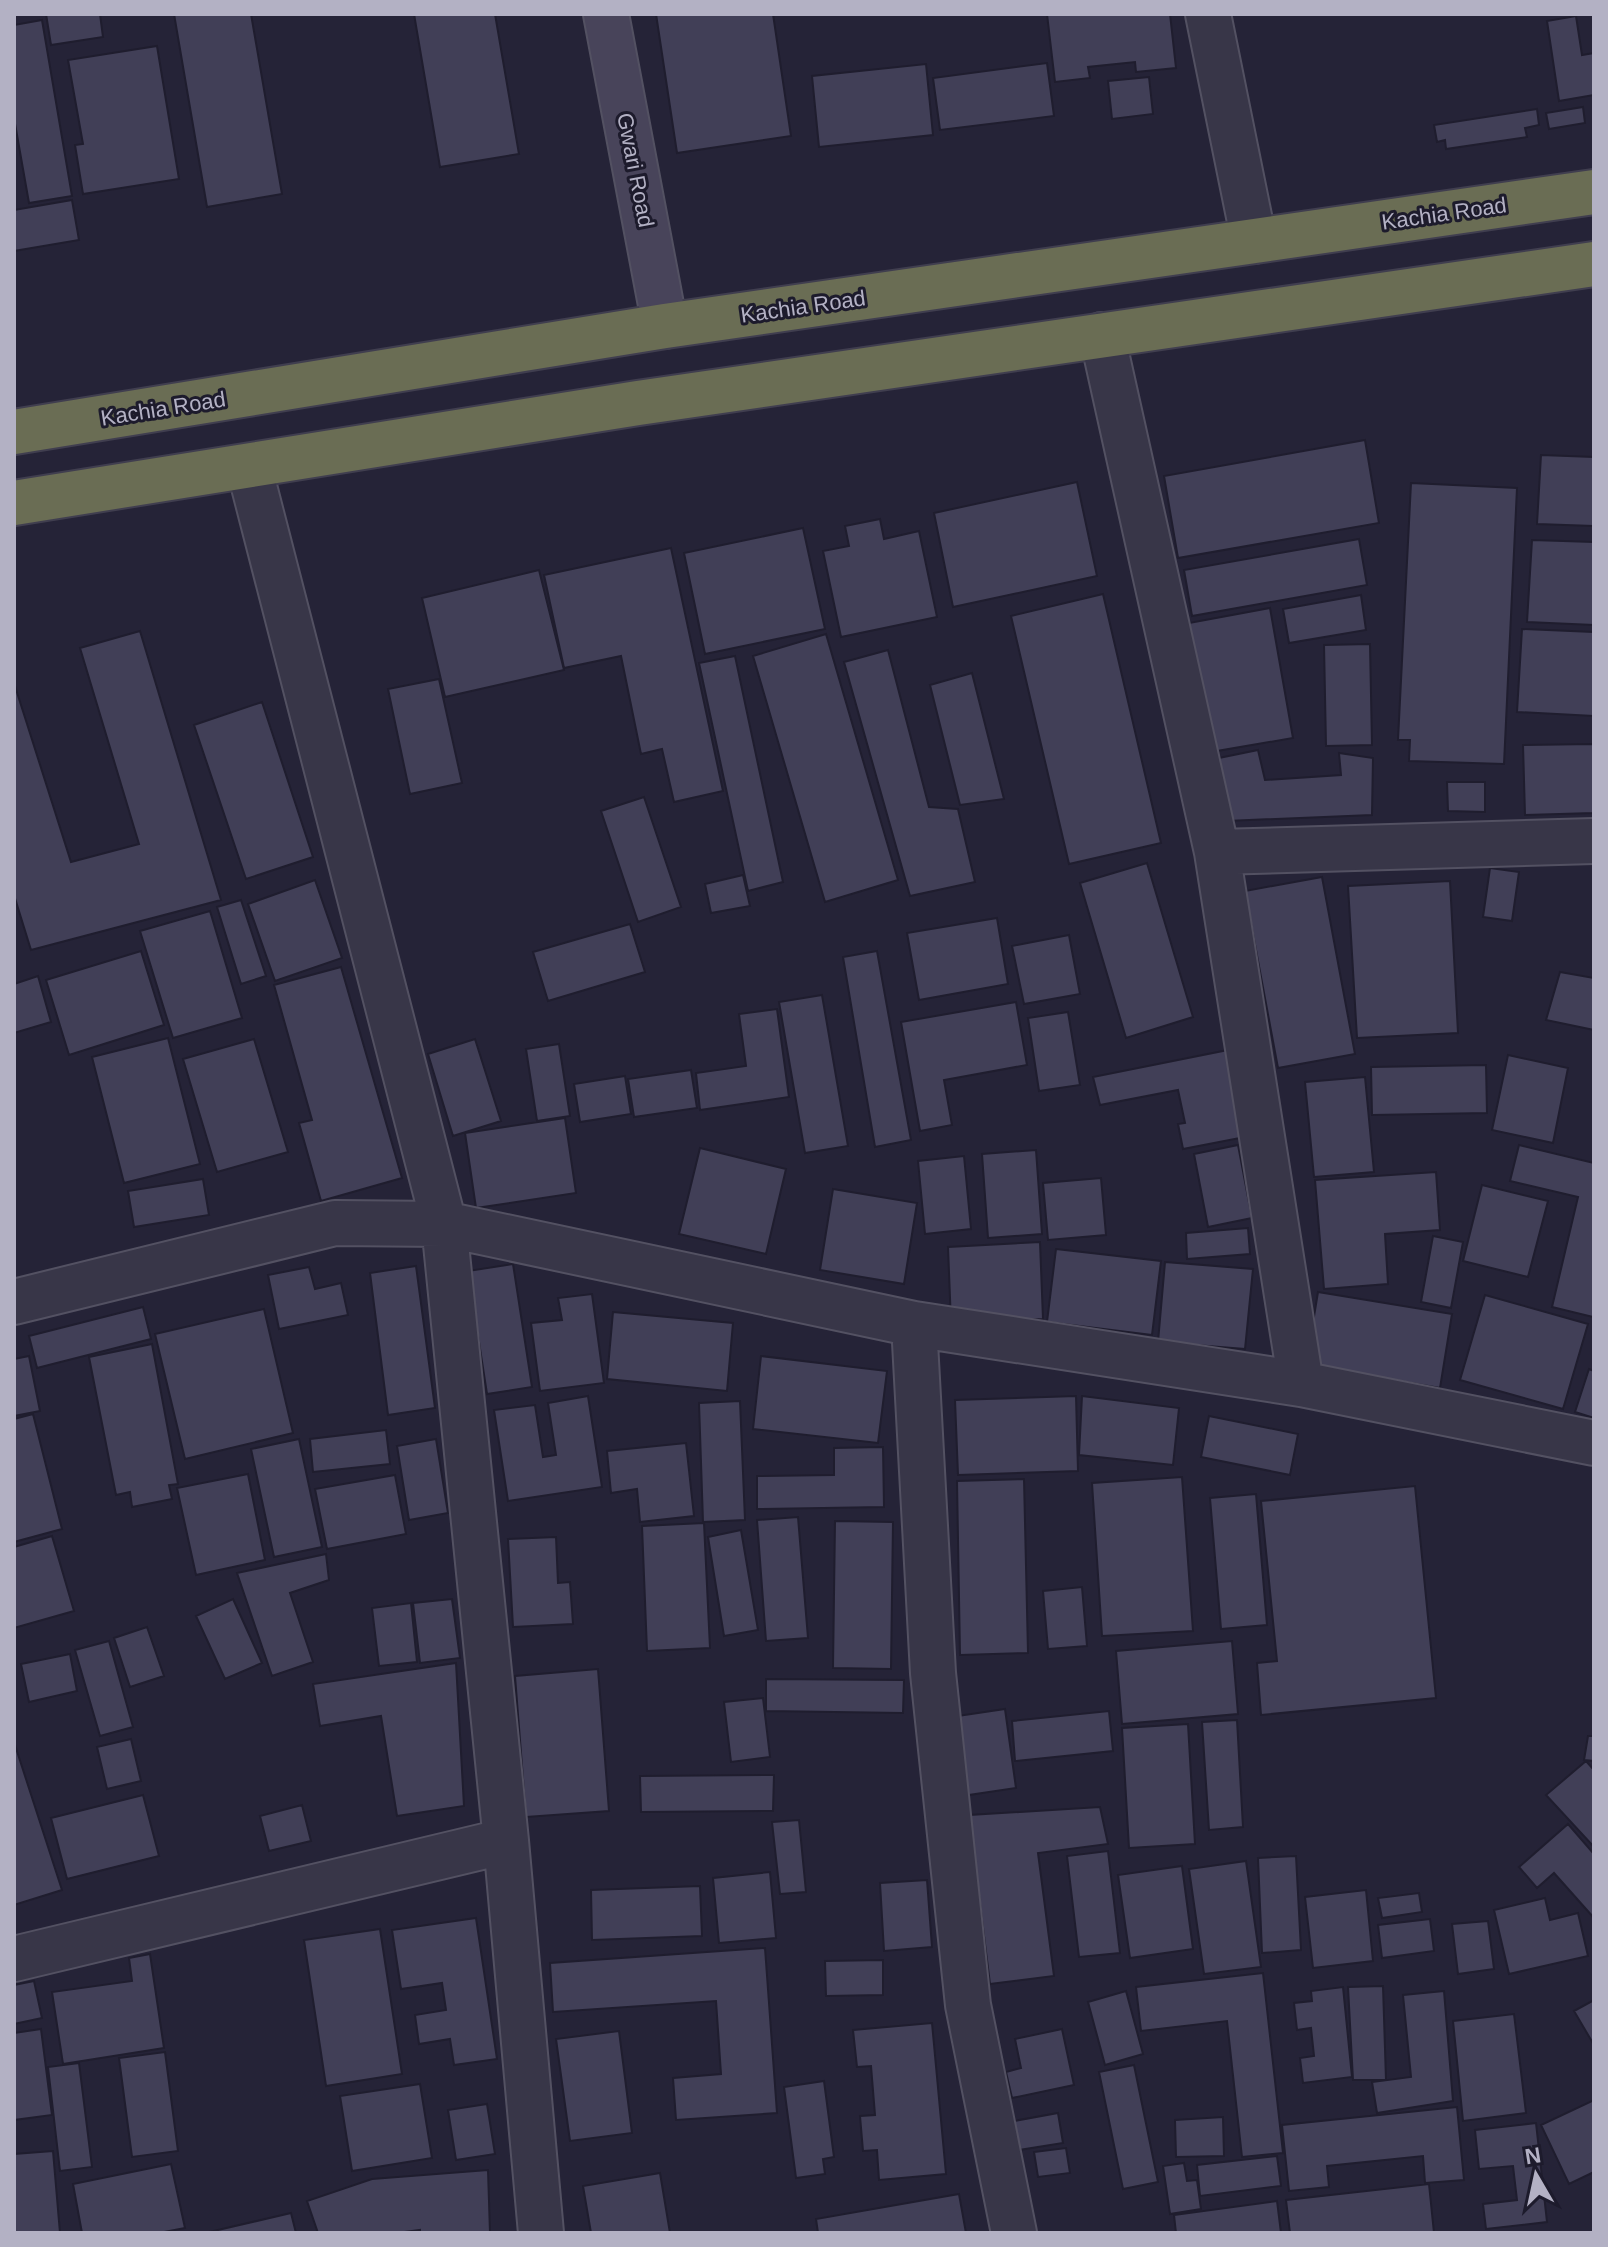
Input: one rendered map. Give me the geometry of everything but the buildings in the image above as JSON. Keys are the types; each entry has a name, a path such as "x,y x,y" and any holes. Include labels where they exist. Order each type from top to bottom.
{"highway":[{"name":"Kachia Road","path":"14,432 665,326 1594,192"},
{"path":"14,503 638,403 1594,264"}],"street":[{"name":"Gwari Road","path":"606,14 665,326"},
{"path":"1208,14 1254,241"},
{"path":"1102,335 1217,852 1301,1384"},
{"path":"249,467 444,1224 506,1841 541,2233"},
{"path":"1217,852 1594,841"},
{"path":"14,1302 335,1223 444,1224 914,1324 1301,1384 1594,1443"},
{"path":"914,1324 933,1673 968,2005 1014,2233"},
{"path":"14,1959 506,1841"}]}
